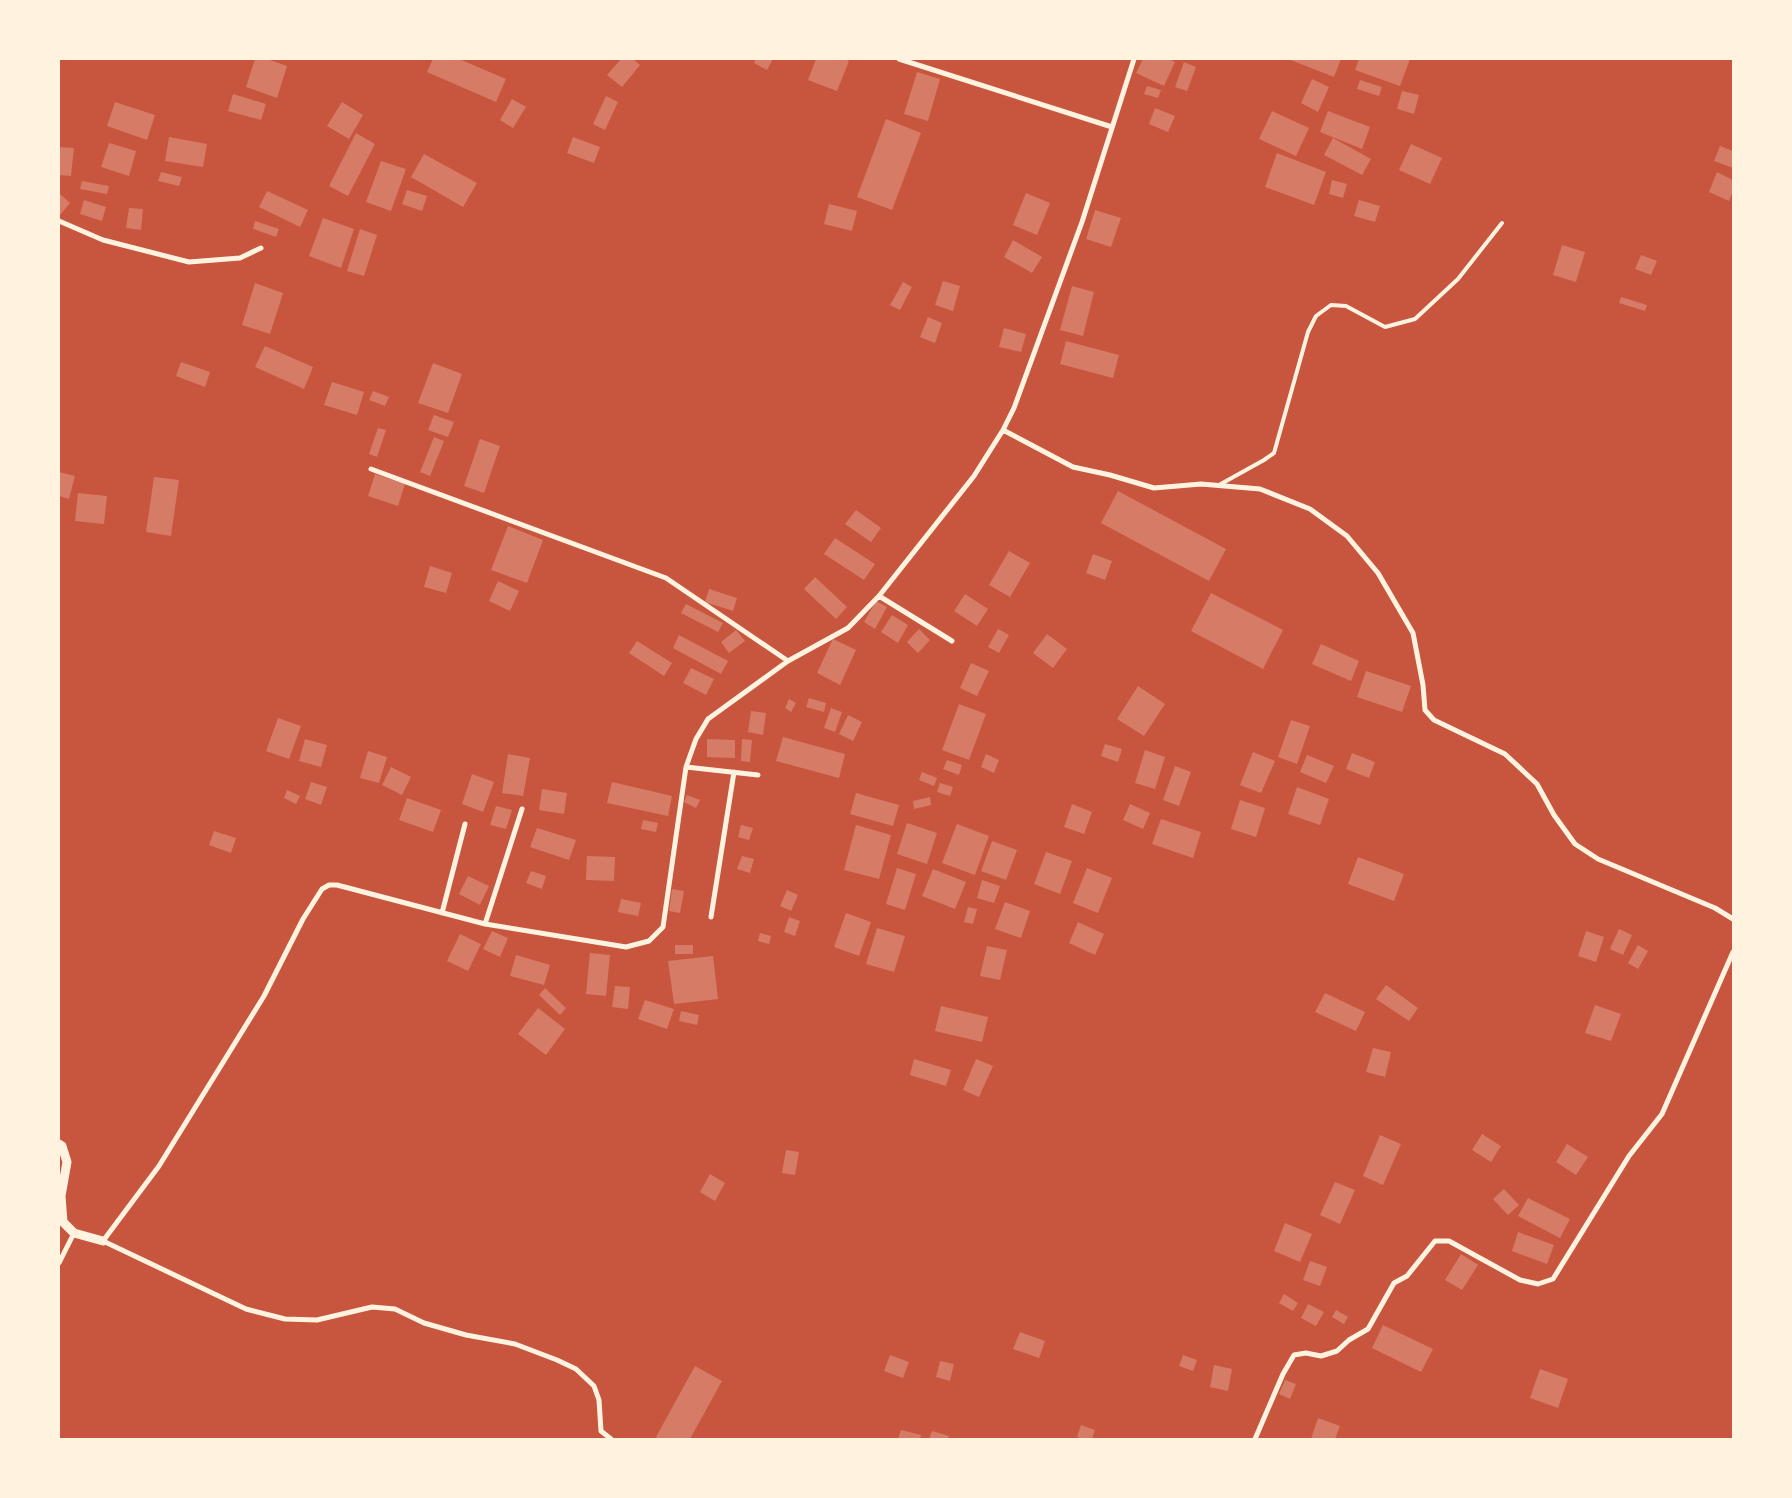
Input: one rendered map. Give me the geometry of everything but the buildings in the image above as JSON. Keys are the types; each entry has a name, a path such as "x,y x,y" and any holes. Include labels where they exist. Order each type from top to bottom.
{"street":[{"path":"899,59 1112,127"},
{"path":"103,1240 159,1166 264,996 303,919 322,889 329,885 337,885 485,924 626,947 649,941 663,927 686,767 696,739 708,719 788,661 848,628 879,596 974,476 1004,430 1014,408 1082,222 1134,59"},
{"path":"59,221 103,240 189,262 240,258 261,248"},
{"path":"1004,430 1073,467 1110,475 1154,488 1201,484 1260,489 1310,509 1347,536 1378,574 1414,633 1423,685 1425,710 1434,720 1505,754 1537,784 1554,815 1575,844 1598,859 1715,908 1733,919"},
{"path":"371,468 666,578 788,661"},
{"path":"879,596 952,641"},
{"path":"686,767 758,775"},
{"path":"711,917 734,772"},
{"path":"485,924 522,809"},
{"path":"442,913 465,824"},
{"path":"1255,1439 1283,1374 1294,1355 1306,1353 1321,1356 1337,1351 1349,1340 1368,1329 1394,1283 1407,1276 1435,1241 1449,1241 1520,1280 1538,1284 1553,1279 1629,1156 1662,1114 1733,952"},
{"path":"59,1144 62,1146 67,1162 61,1196 63,1222 74,1233 103,1240 246,1310 285,1320 317,1320 372,1307 396,1309 424,1322 466,1335 515,1344 557,1360 576,1369 594,1386 599,1400 601,1431 611,1439"},
{"path":"59,1263 74,1233"}],"lane":[{"path":"1217,486 1274,453 1308,332 1316,316 1331,305 1346,306 1385,327 1415,319 1458,279 1502,223"}]}
